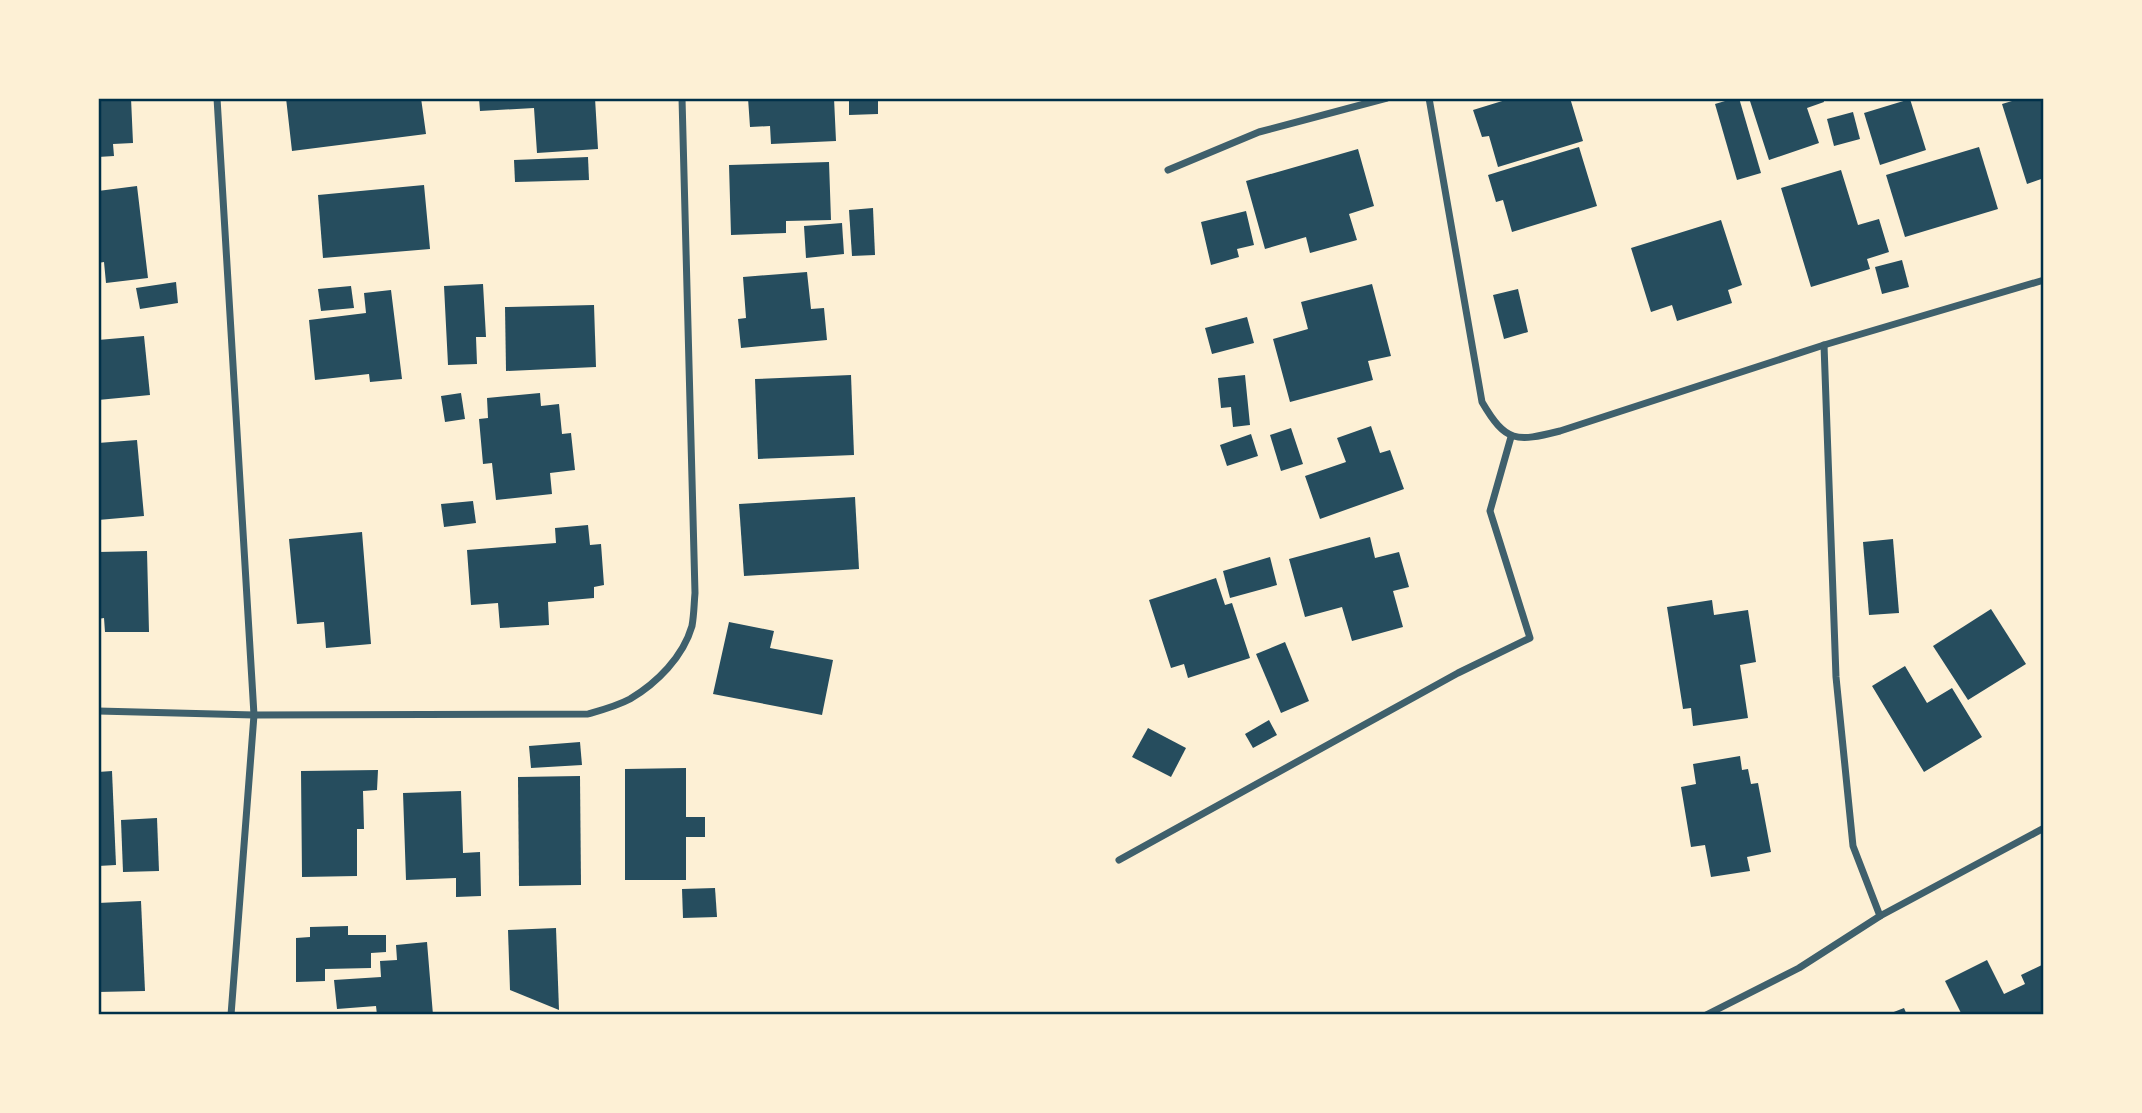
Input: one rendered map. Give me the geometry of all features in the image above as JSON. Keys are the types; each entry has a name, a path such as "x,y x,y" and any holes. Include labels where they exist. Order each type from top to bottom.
{"street":[{"path":"217,98 254,715 231,1015"},
{"path":"98,711 254,715 588,714 628,701 652,684 670,666 684,647 692,625 695,593 682,98"},
{"path":"1168,170 1259,132 1387,98"},
{"path":"1429,98 1482,402 1494,423 1511,437 1531,438 1560,431 1824,345 2044,280"},
{"path":"1824,345 1836,677 1853,846 1880,916"},
{"path":"1119,860 1458,673 1530,638 1490,511 1511,437"},
{"path":"1706,1015 1799,968 1880,916 2044,828"}],"building":[{"path":"98,98 131,98 133,143 113,144 114,156 98,157"},
{"path":"286,98 399,98 399,101 421,98 426,134 292,151"},
{"path":"479,98 595,98 598,149 537,153 534,108 480,111"},
{"path":"748,98 834,98 836,141 771,144 770,126 750,127"},
{"path":"849,98 878,98 878,114 849,115"},
{"path":"1512,98 1570,98 1583,141 1498,167 1489,136 1482,137 1473,110"},
{"path":"1739,98 1761,173 1737,180 1715,104"},
{"path":"1749,98 1823,98 1824,102 1807,108 1819,143 1769,160"},
{"path":"2022,98 2044,98 2044,178 2027,184 2002,104"},
{"path":"1910,99 1926,150 1880,165 1864,113"},
{"path":"1853,112 1860,139 1834,146 1827,119"},
{"path":"1579,147 1597,206 1512,232 1503,200 1496,202 1488,175"},
{"path":"1979,147 1998,209 1905,237 1886,175"},
{"path":"1358,149 1374,206 1349,214 1357,240 1310,253 1306,237 1265,249 1246,181"},
{"path":"588,157 589,180 515,182 514,160"},
{"path":"829,162 831,220 786,221 786,233 731,235 729,165"},
{"path":"1841,170 1858,225 1879,219 1889,252 1867,259 1870,269 1811,287 1781,188"},
{"path":"424,185 430,249 323,258 318,195"},
{"path":"137,186 148,278 106,283 104,262 98,263 98,191"},
{"path":"873,208 875,255 852,256 849,210"},
{"path":"1246,211 1254,245 1237,249 1239,257 1211,265 1201,222"},
{"path":"1721,220 1742,285 1728,290 1732,303 1677,321 1672,305 1651,312 1631,248"},
{"path":"842,223 844,254 806,258 804,226"},
{"path":"1902,260 1909,287 1882,294 1875,267"},
{"path":"807,272 811,309 824,308 827,340 741,348 738,319 746,318 743,277"},
{"path":"176,282 178,303 140,309 136,288"},
{"path":"483,284 486,337 476,337 477,364 448,365 444,286"},
{"path":"1372,284 1391,356 1368,361 1373,380 1290,402 1273,339 1308,329 1301,302"},
{"path":"351,286 354,308 321,311 318,289"},
{"path":"1518,289 1528,332 1504,339 1493,295"},
{"path":"391,290 402,379 370,382 369,374 315,380 309,320 366,313 364,293"},
{"path":"594,305 596,367 506,371 505,307"},
{"path":"1247,317 1254,343 1212,354 1205,328"},
{"path":"144,336 150,395 98,400 98,340"},
{"path":"851,375 854,455 758,459 755,379"},
{"path":"1245,375 1250,425 1233,427 1231,407 1221,408 1218,378"},
{"path":"461,393 465,419 445,422 441,396"},
{"path":"540,393 541,406 559,404 562,434 571,433 575,470 550,473 552,494 496,500 492,463 483,464 479,419 488,418 487,398"},
{"path":"1371,426 1380,453 1390,450 1404,489 1320,519 1305,476 1346,462 1337,438"},
{"path":"1291,428 1303,464 1281,471 1270,435"},
{"path":"1251,434 1258,456 1227,466 1220,445"},
{"path":"137,440 144,516 98,520 98,443"},
{"path":"855,497 859,569 744,576 739,504"},
{"path":"473,501 476,523 444,527 441,504"},
{"path":"588,525 590,545 601,544 604,585 594,587 594,598 548,602 549,625 500,628 498,603 471,605 467,550 556,543 555,528"},
{"path":"362,532 371,644 326,648 324,622 297,624 289,539"},
{"path":"1370,537 1375,558 1399,552 1409,587 1393,591 1403,627 1352,641 1342,607 1305,617 1289,559"},
{"path":"1893,539 1899,613 1869,615 1863,542"},
{"path":"147,551 149,632 105,632 104,618 98,619 98,552"},
{"path":"1270,557 1277,585 1230,598 1223,571"},
{"path":"1216,578 1225,605 1232,603 1250,658 1188,678 1184,664 1171,668 1149,600"},
{"path":"1712,600 1714,615 1748,610 1756,662 1740,665 1748,718 1693,726 1691,708 1683,709 1667,607"},
{"path":"1991,609 2026,664 1968,700 1933,646"},
{"path":"729,622 774,631 770,648 833,660 822,715 713,694"},
{"path":"1285,642 1309,701 1281,713 1256,654"},
{"path":"1905,666 1927,703 1952,688 1982,737 1924,772 1872,686"},
{"path":"1269,720 1277,735 1253,748 1245,734"},
{"path":"1148,728 1186,748 1171,777 1132,757"},
{"path":"580,742 582,765 531,768 529,746"},
{"path":"1740,756 1742,770 1748,769 1751,784 1758,783 1771,852 1747,857 1750,871 1711,877 1705,845 1691,847 1681,787 1696,784 1693,764"},
{"path":"686,768 686,817 705,817 705,837 686,837 686,880 625,880 625,769"},
{"path":"378,770 377,790 363,791 364,829 357,829 357,876 302,877 301,771"},
{"path":"112,771 116,865 98,866 98,772"},
{"path":"580,776 581,885 519,886 518,777"},
{"path":"461,791 463,853 480,852 481,896 456,897 456,878 406,880 403,793"},
{"path":"157,818 159,871 123,872 121,820"},
{"path":"715,888 717,917 683,918 682,889"},
{"path":"141,901 145,991 98,992 98,903"},
{"path":"348,926 348,935 386,935 386,952 371,953 371,968 325,969 325,981 296,982 296,938 310,937 310,927"},
{"path":"556,928 559,1010 510,990 508,930"},
{"path":"427,942 433,1015 377,1015 376,1006 337,1009 334,980 381,977 380,961 397,960 396,945"},
{"path":"1987,960 2004,994 2025,984 2021,975 2044,964 2044,1015 1962,1015 1945,981"},
{"path":"1904,1008 1907,1015 1886,1015"}]}
